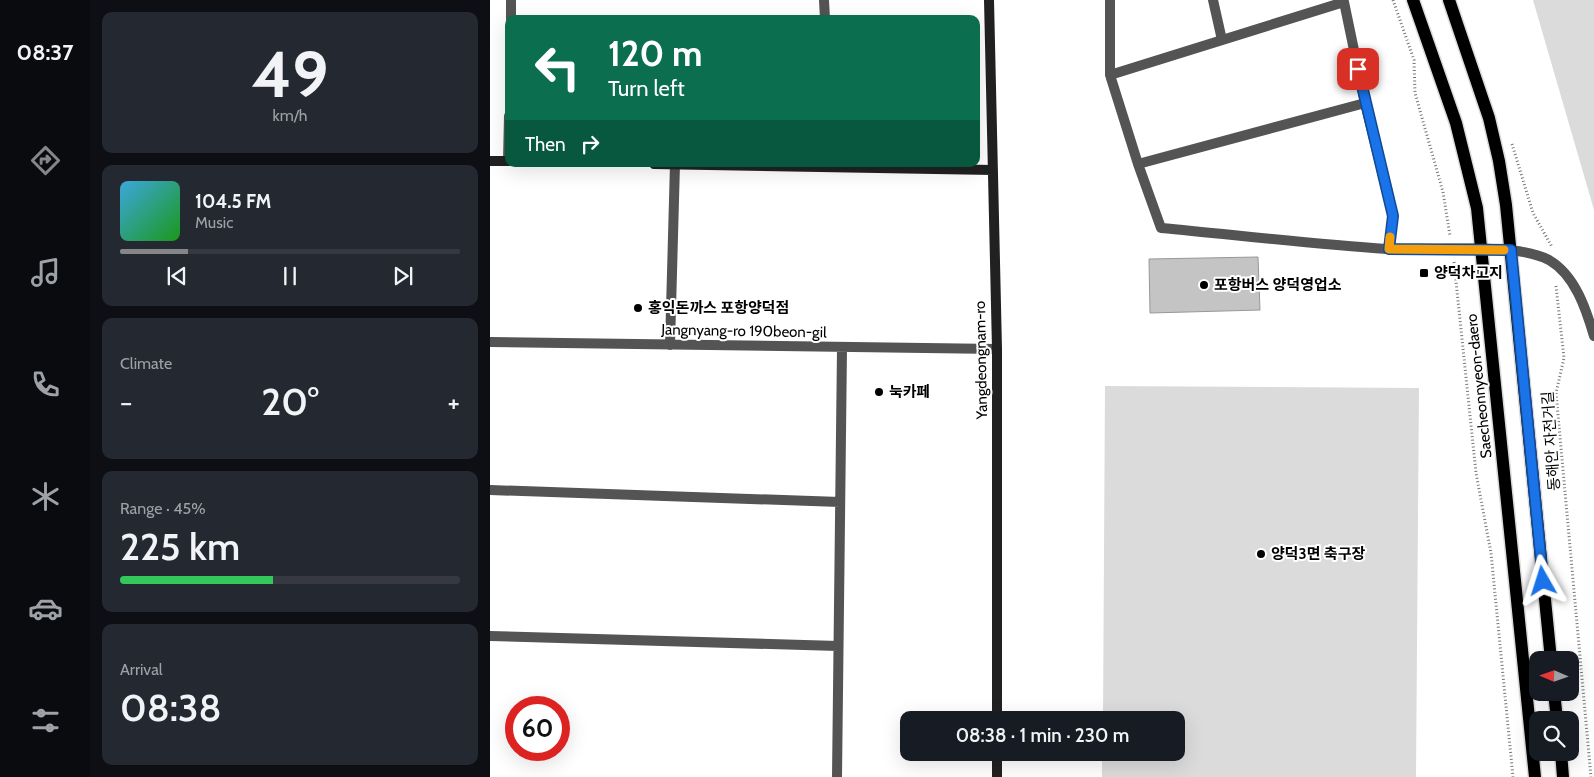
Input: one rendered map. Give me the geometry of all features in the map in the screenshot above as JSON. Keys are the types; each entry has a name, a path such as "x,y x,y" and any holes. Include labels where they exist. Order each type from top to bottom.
{"main road":[{"name":"Saecheonnyeon-daero","path":"1414,0 1456,123 1477,208 1535,777"},
{"path":"1448,0 1489,118 1501,170 1511,250 1550,651"},
{"path":"1562,761 1564,777"}],"street":[{"path":"511,0 511,15"},
{"path":"824,0 825,15"},
{"name":"Yangdeongnam-ro","path":"989,0 997,350 997,711"},
{"path":"1110,0 1110,74 1138,164 1161,228 1389,249 1511,250 1531,254 1554,263 1568,277 1576,290 1594,336"},
{"path":"1213,0 1222,40"},
{"path":"1110,74 1344,2 1365,103 1393,216 1389,249"},
{"path":"1138,164 1365,103"},
{"path":"490,161 505,161"},
{"path":"670,345 675,167"},
{"path":"894,167 993,170"},
{"name":"Jangnyang-ro 190beon-gil","path":"490,342 997,350"},
{"path":"837,777 842,348"},
{"path":"490,490 840,502"},
{"path":"490,636 838,646"},
{"path":"997,761 997,777"}],"path":[{"path":"1393,0 1414,60 1415,93 1443,192 1452,250 1476,473 1491,553 1513,777"},
{"name":"동해안 자전거길","path":"1510,136 1533,213 1540,229 1551,243 1554,263 1564,358 1556,393 1592,777"}],"shaded area":[{"path":"1533,0 1594,0 1594,210"},
{"name":"양덕3면 축구장","path":"1105,386 1419,388 1416,777 1102,777 1102,761 1185,761 1185,711 1103,711"}],"building":[{"name":"포항버스 양덕영업소","path":"1258,257 1260,310 1150,313 1149,259"}],"slow traffic":[{"path":"1390,237 1389,249 1504,250"}],"place":[{"name":"양덕차고지","path":"1424,273"},
{"name":"포항버스 양덕영업소","path":"1204,285"},
{"name":"홍익돈까스 포항양덕점","path":"638,308"},
{"name":"눅카페","path":"879,392"},
{"name":"양덕3면 축구장","path":"1261,554"}],"route":[{"path":"1358,69 1393,216 1389,249 1511,250 1543,581"}]}
